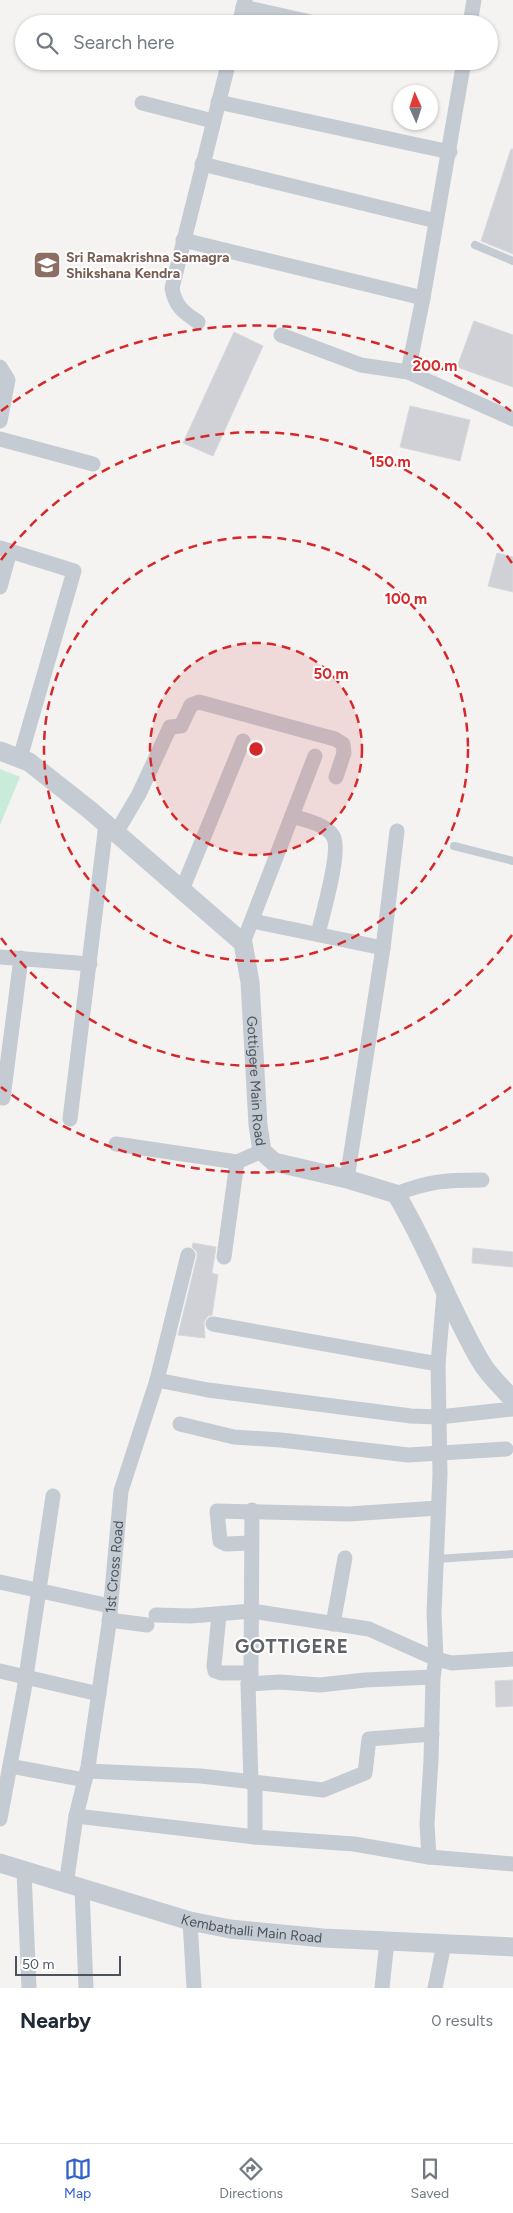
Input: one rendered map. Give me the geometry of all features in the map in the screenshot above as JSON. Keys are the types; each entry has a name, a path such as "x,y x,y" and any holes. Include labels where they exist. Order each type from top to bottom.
{"street":[{"path":"472,15 474,0"},
{"path":"244,4 286,15"},
{"path":"198,322 178,308 174,301 172,288 227,70"},
{"path":"408,372 450,152 463,70"},
{"path":"218,102 450,152"},
{"path":"142,104 213,121"},
{"path":"202,164 436,221"},
{"path":"183,240 423,298"},
{"path":"281,335 361,365 408,372 513,419"},
{"path":"0,367 8,380 0,421"},
{"path":"0,439 92,464"},
{"path":"0,588 5,550 74,571 20,758"},
{"path":"70,1119 90,964 111,828 140,794 170,727 181,726 191,705 199,702 335,739 342,744 344,753 336,777"},
{"path":"182,890 243,741"},
{"path":"0,751 29,762 111,828 244,943 315,756"},
{"path":"292,816 327,829 334,837 336,848 333,867 318,934"},
{"path":"347,1179 383,948 397,831"},
{"path":"252,920 383,948"},
{"name":"Gottigere Main Road","path":"244,943 250,982 258,1125 262,1151 274,1162 347,1179 396,1194"},
{"path":"0,957 90,964"},
{"path":"3,1098 21,958"},
{"path":"116,1144 237,1162 262,1151"},
{"path":"224,1257 237,1162"},
{"path":"482,1180 440,1180 420,1184 396,1194 422,1243 444,1293 482,1364 513,1400"},
{"name":"1st Cross Road","path":"86,1988 74,1887 76,1816 86,1775 110,1613 121,1491 157,1380 188,1255"},
{"path":"429,1857 427,1824 433,1677 436,1659 434,1613 440,1455 438,1364 444,1293"},
{"path":"213,1324 438,1364"},
{"path":"157,1380 208,1390 411,1416 439,1417 513,1409"},
{"path":"180,1424 234,1438 281,1440 408,1455 440,1455 506,1449"},
{"path":"0,1819 26,1677 53,1496"},
{"path":"251,1543 226,1544 220,1541 217,1510 349,1514 438,1508"},
{"path":"252,1510 252,1611 249,1679 255,1837"},
{"path":"333,1624 345,1558"},
{"path":"0,1582 39,1590 110,1613 151,1620 252,1611 369,1629 436,1659 452,1663 513,1659"},
{"path":"219,1615 215,1671 221,1674 249,1679 320,1685 365,1680 433,1677"},
{"path":"0,1671 98,1694"},
{"path":"10,1766 86,1775 201,1776 323,1790 365,1773 369,1739 432,1734"},
{"path":"76,1816 255,1837 354,1844 429,1857 513,1864"},
{"name":"Kembathalli Main Road","path":"0,1863 190,1921 274,1934 513,1947"},
{"path":"24,1871 29,1988"},
{"path":"190,1921 194,1988"},
{"path":"382,1988 387,1941"},
{"path":"436,1988 444,1944"}],"lane":[{"path":"475,245 513,261"},
{"path":"454,846 513,861"},
{"path":"436,1559 513,1554"}],"green space":[{"path":"0,769 20,777 0,825"}],"building":[{"path":"511,149 513,149 513,254 481,241"},
{"path":"474,321 513,335 513,387 457,367"},
{"path":"234,332 263,346 213,456 183,443"},
{"path":"410,406 470,420 460,461 400,447"},
{"path":"497,553 513,557 513,592 488,586"},
{"path":"193,1243 216,1247 212,1273 218,1275 212,1315 208,1316 204,1322 205,1338 178,1335 197,1257 197,1252 192,1247"},
{"path":"473,1248 513,1252 513,1267 472,1263"},
{"path":"513,1680 513,1706 496,1707 495,1681"}],"place":[{"name":"Sri Ramakrishna Samagra Shikshana Kendra","path":"47,265"}],"district":[{"name":"GOTTIGERE","path":"292,1646"}]}
